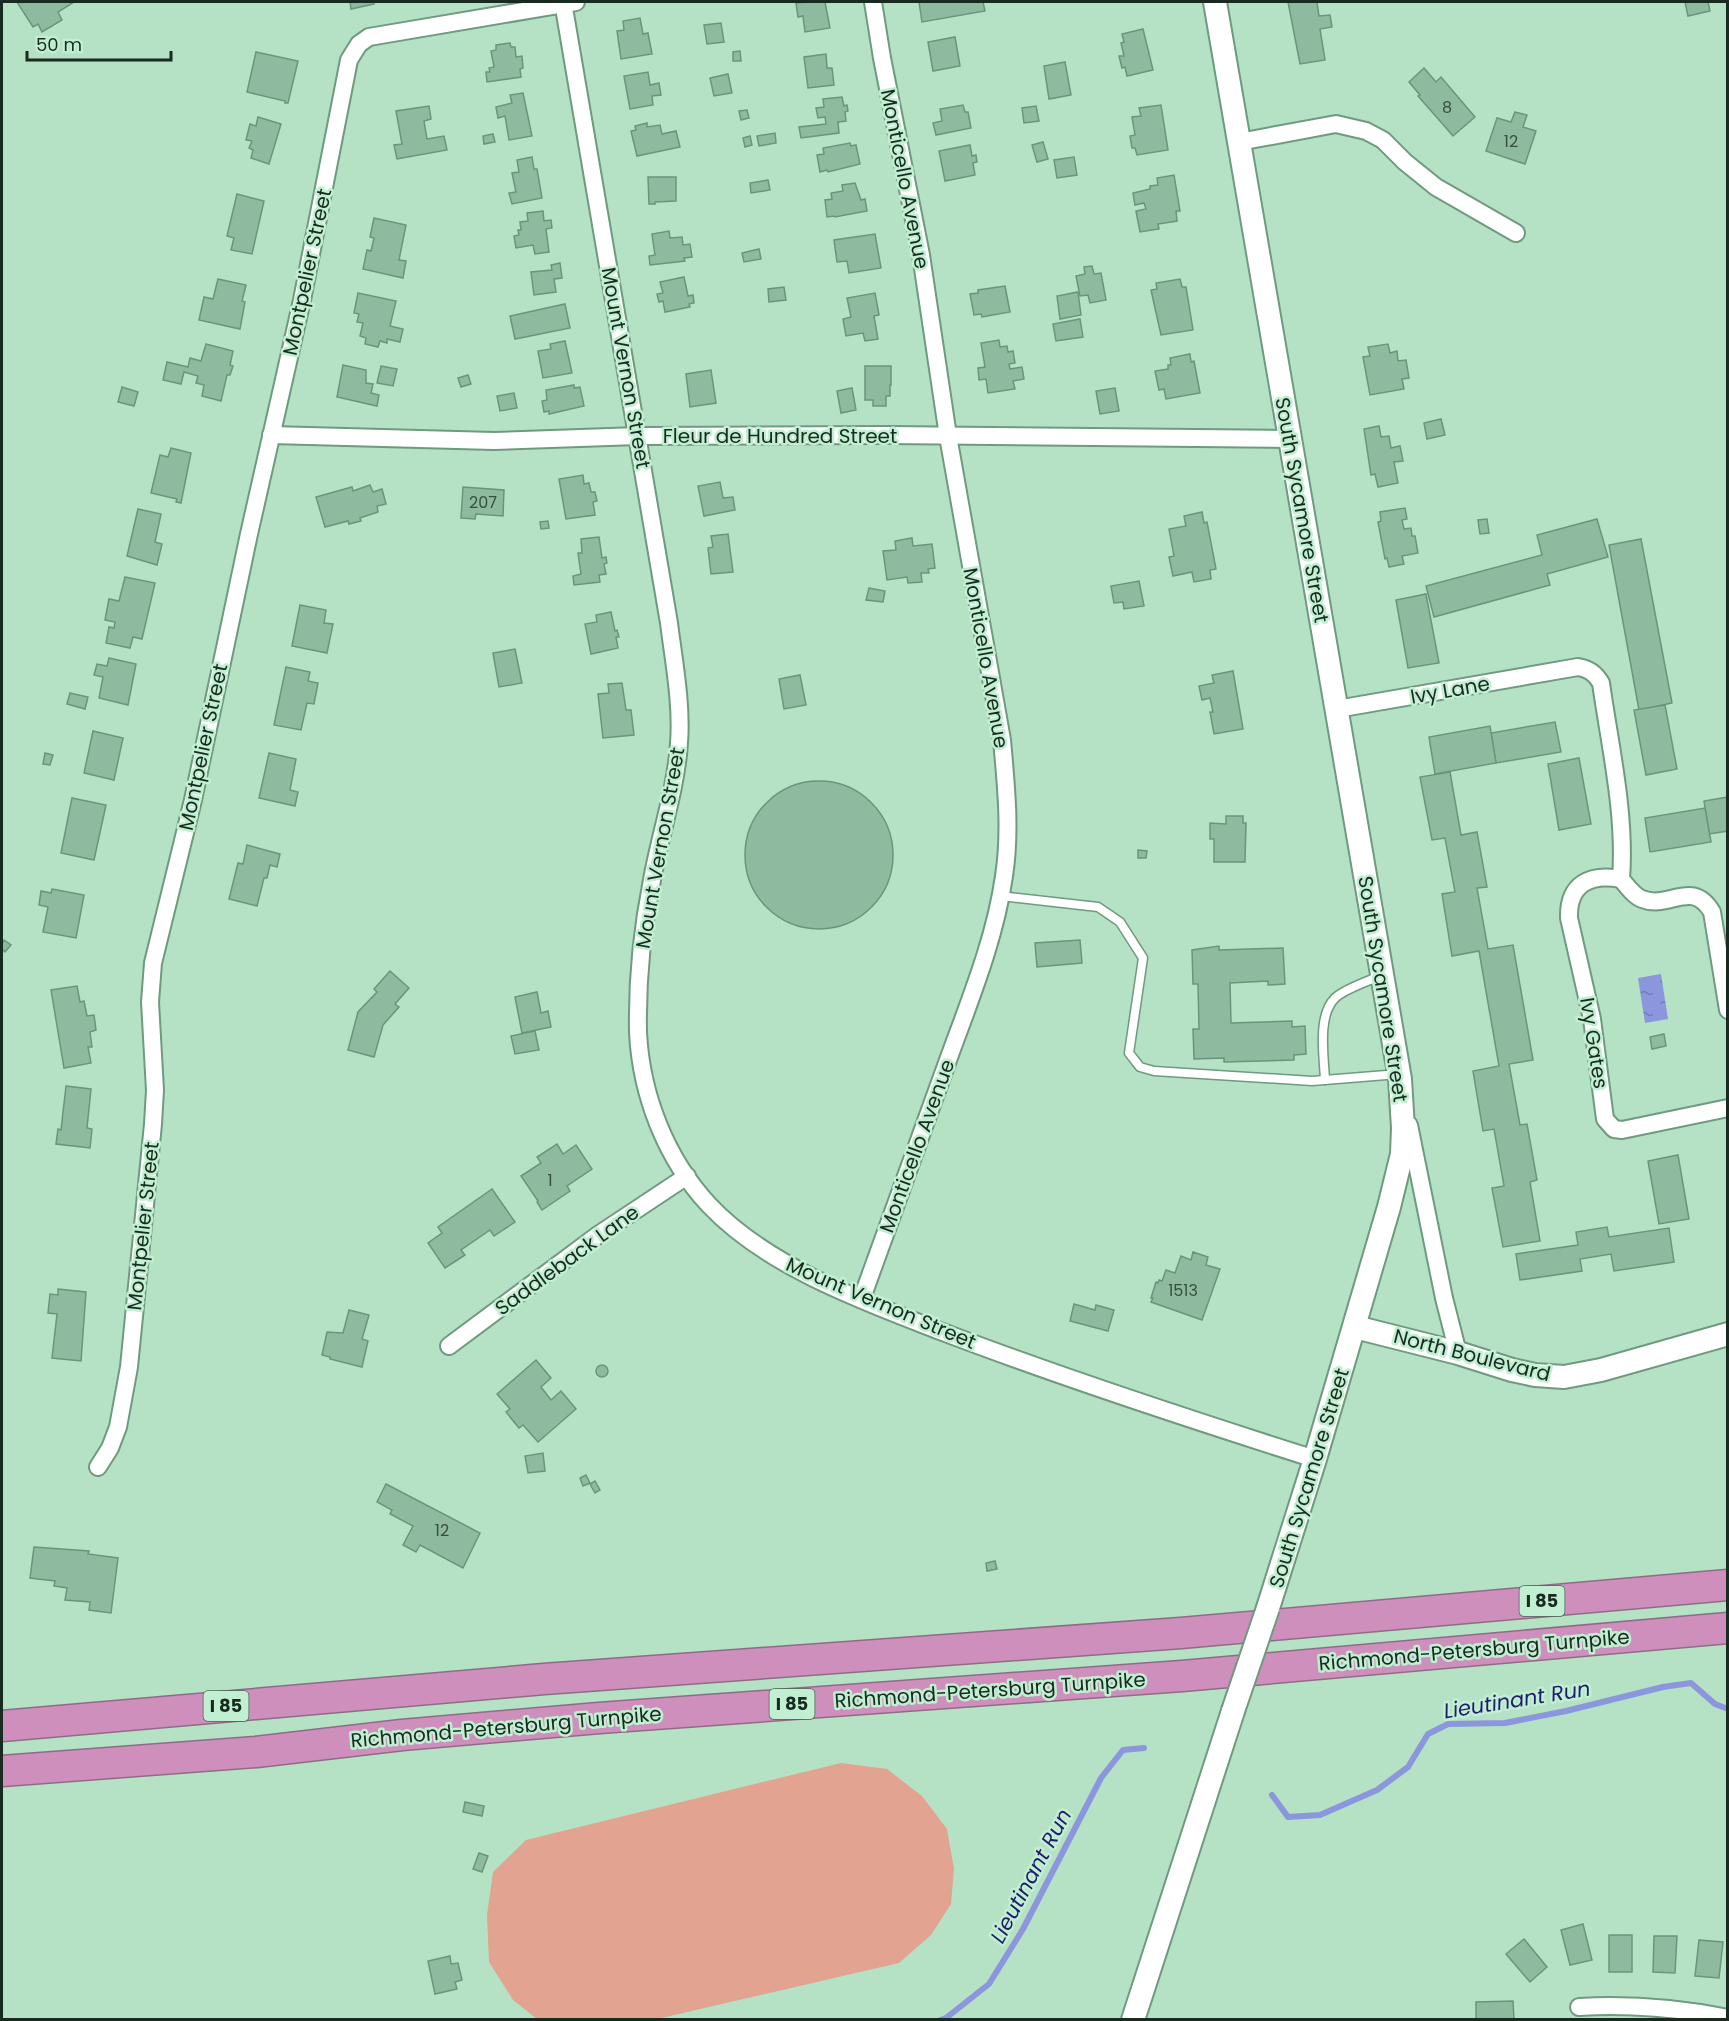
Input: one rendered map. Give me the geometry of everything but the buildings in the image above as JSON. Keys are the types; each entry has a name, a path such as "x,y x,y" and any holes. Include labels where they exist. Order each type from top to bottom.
{"highway":[{"name":"I 85","path":"2,1726 544,1679 1181,1633 1728,1585"},
{"name":"Richmond-Petersburg Turnpike","path":"2,1772 256,1752 402,1735 599,1718 1182,1676 1728,1628"}],"main road":[{"name":"South Sycamore Street","path":"1133,2019 1282,1567 1355,1327 1402,1154 1400,1076 1215,2"},
{"name":"North Boulevard","path":"1355,1327 1524,1372 1564,1377 1601,1370 1728,1334"}],"street":[{"name":"Montpelier Street","path":"98,1467 110,1448 118,1427 129,1367 153,1124 155,1090 150,1002 153,963 193,800 302,300 349,60 359,44 369,37 567,2"},
{"name":"Mount Vernon Street","path":"567,2 669,623 680,719 674,788 652,879 643,930 638,995 638,1036 646,1085 665,1140 687,1176 710,1205 735,1228 769,1253 807,1274 862,1299 1028,1365 1315,1459"},
{"name":"Monticello Avenue","path":"862,1299 973,993 994,925 1004,875 1007,830 1007,790 1002,740 948,436 921,255 873,2"},
{"path":"1239,142 1336,124 1366,131 1383,140 1405,162 1436,187 1516,233"},
{"name":"Fleur de Hundred Street","path":"271,435 494,441 638,436 1290,439"},
{"name":"Ivy Lane","path":"1337,709 1578,666 1588,669 1597,675 1601,683 1621,823 1623,854 1621,879"},
{"name":"Ivy Gates","path":"1621,879 1607,876 1593,878 1581,884 1573,893 1569,905 1569,918 1592,1019 1605,1119 1614,1129 1622,1130 1728,1108"},
{"path":"1621,879 1640,898 1653,902 1690,895 1707,903 1712,912 1728,1010"},
{"path":"1400,1076 1444,1298 1458,1353"},
{"name":"Saddleback Lane","path":"449,1346 598,1235 687,1176"},
{"path":"1579,2007 1652,2006 1728,2018"}],"lane":[{"path":"1000,896 1098,907 1119,921 1143,958 1129,1053 1140,1067 1154,1071 1312,1081 1400,1076"},
{"path":"1324,1080 1323,1023 1326,1009 1336,996 1382,975"}],"shaded area":[{"path":"841,1763 887,1769 922,1796 947,1829 954,1869 951,1904 931,1935 899,1963 657,2019 537,2019 513,2000 489,1962 487,1915 493,1872 526,1840"}],"water":[{"path":"1661,974 1668,1019 1645,1023 1638,978"}],"waterway":[{"name":"Lieutinant Run","path":"1272,1795 1288,1817 1320,1815 1377,1790 1408,1767 1428,1734 1448,1724 1505,1723 1566,1711 1663,1687 1691,1683 1715,1704 1728,1709"},
{"name":"Lieutinant Run","path":"940,2020 946,2018 989,1984 1023,1929 1101,1778 1123,1750 1144,1748"}]}
